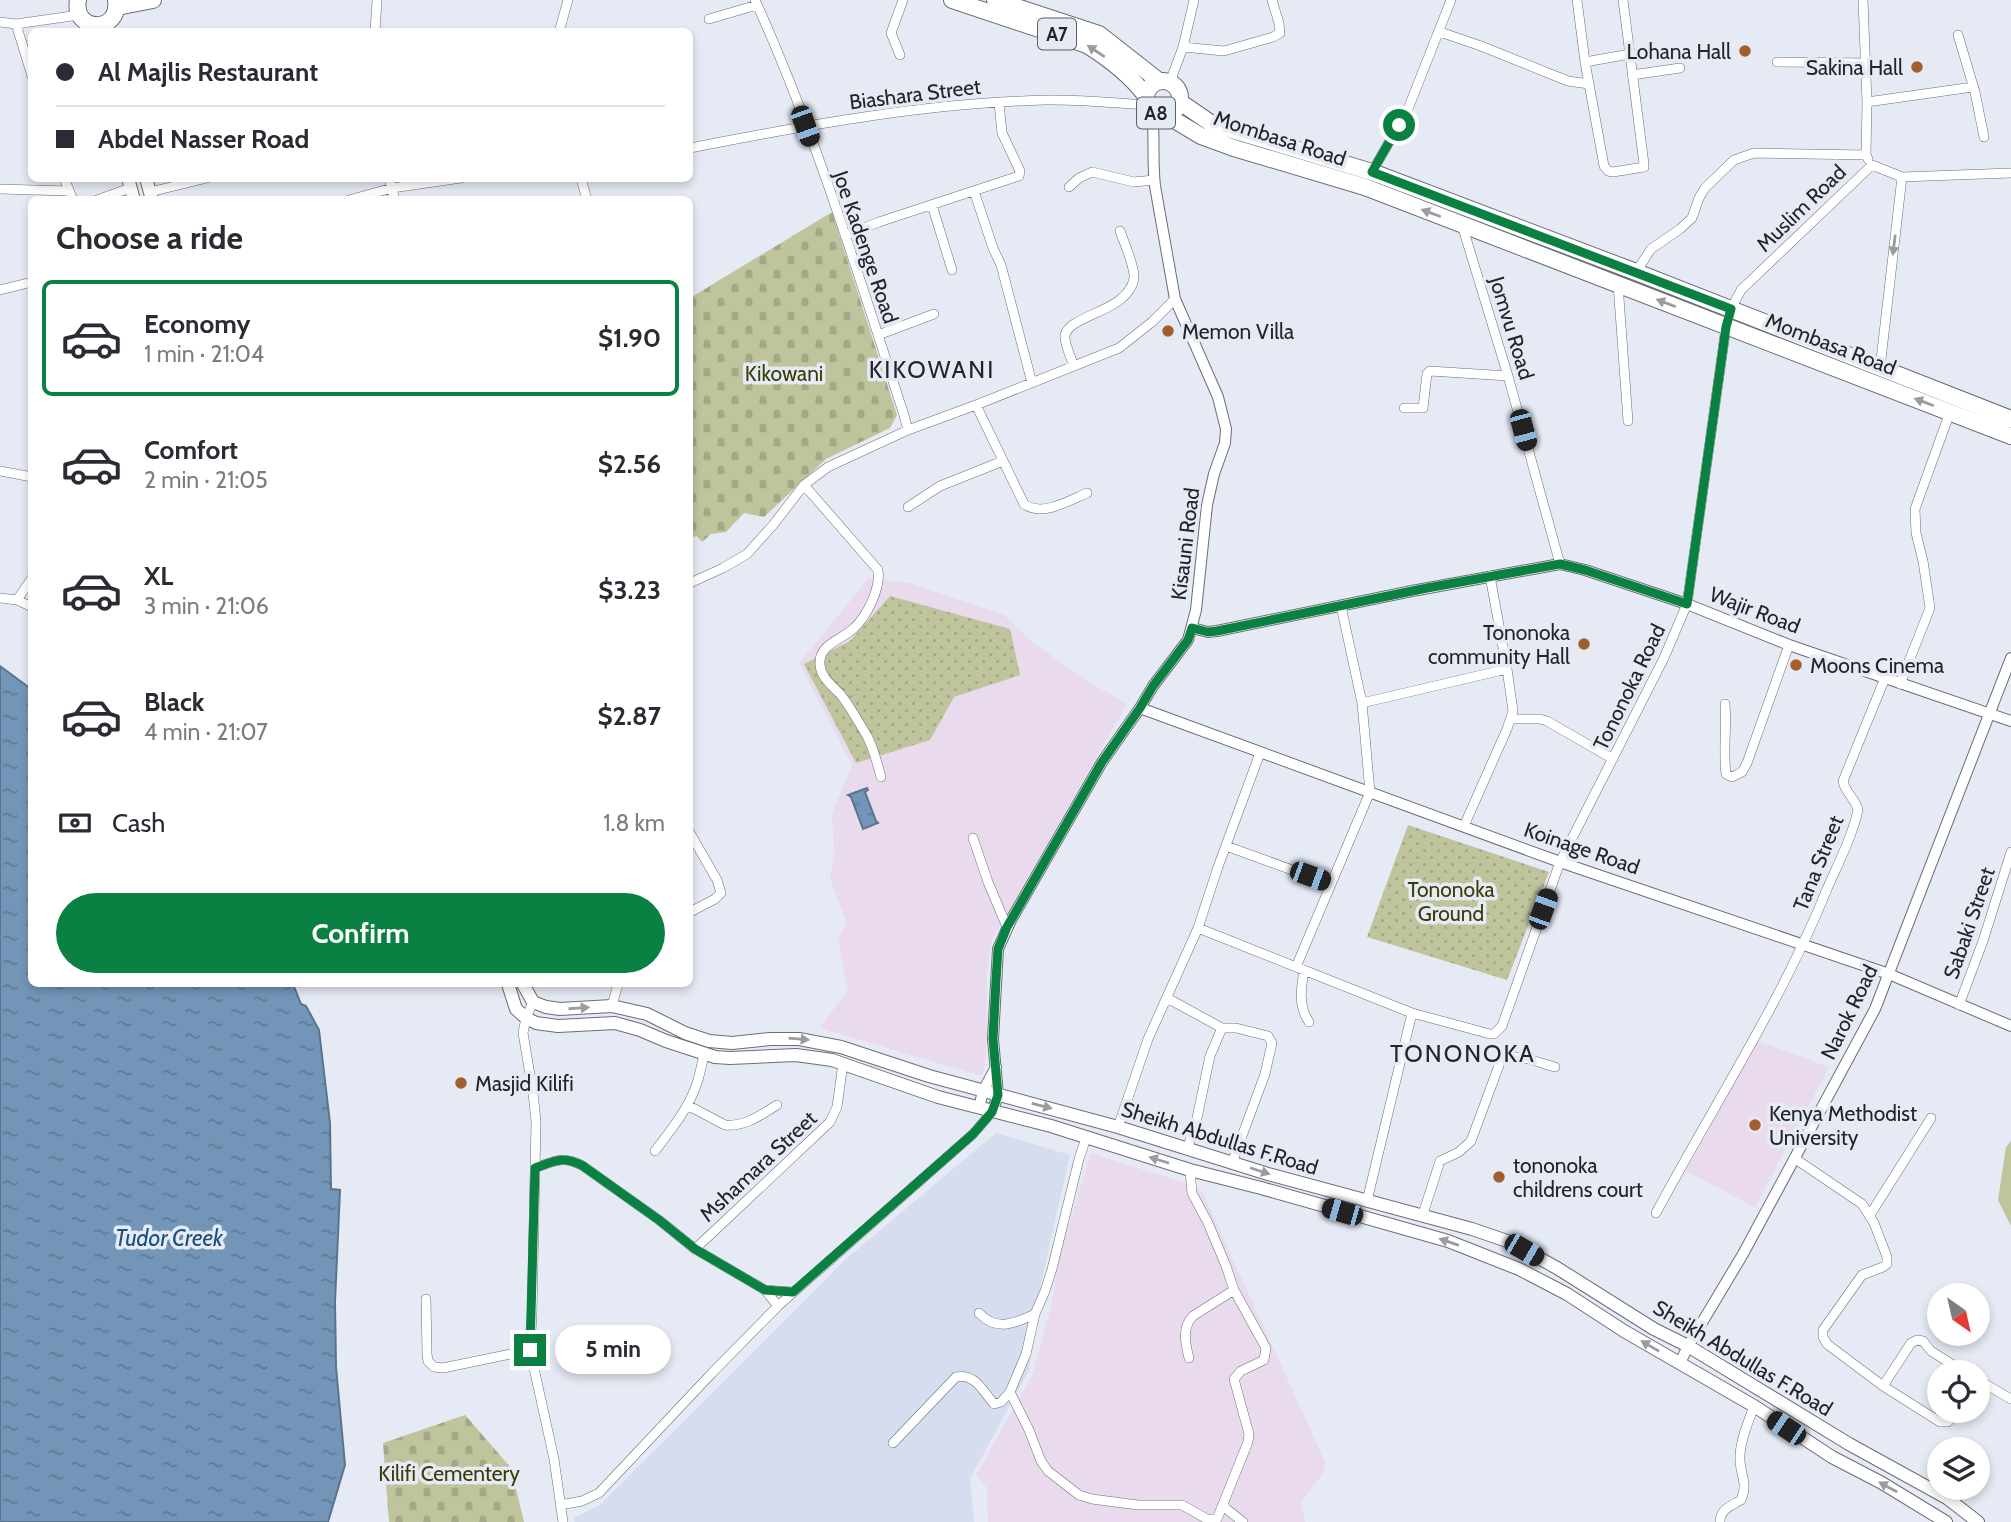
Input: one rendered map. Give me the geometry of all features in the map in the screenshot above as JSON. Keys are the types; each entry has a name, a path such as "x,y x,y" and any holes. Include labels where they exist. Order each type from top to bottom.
{"highway":[{"path":"81,12 92,25 108,27 116,4 153,0"},
{"name":"Mombasa Road","path":"952,0 1087,45 1139,86 1153,107 1202,136 1365,187 2011,436"},
{"name":"A7","path":"996,0 1099,34 1164,82"},
{"name":"A8","path":"1164,82 1179,90 1180,102 1175,110 1153,107 1150,87 1164,82"},
{"name":"Mombasa Road","path":"1180,102 1212,124 1372,172 2011,419"},
{"path":"1719,324 1724,307"}],"main road":[{"path":"509,987 516,1009 526,1018"},
{"path":"525,987 533,1002"},
{"name":"Sheikh Abdullas F.Road","path":"533,1002 553,1009 612,1006 647,1014 685,1033 709,1041 732,1043 784,1038 812,1040 841,1047 929,1076 1118,1127 1187,1150 1510,1242 1849,1444 1947,1498 1978,1522"},
{"name":"Sheikh Abdullas F.Road","path":"526,1018 536,1023 558,1026 615,1023 704,1054 730,1059 796,1055 820,1057 938,1097 1051,1126 1189,1170 1448,1241 1519,1269 1567,1294 1624,1331 1754,1406 1832,1457 1882,1483 1946,1522"}],"street":[{"path":"375,28 377,0"},
{"path":"560,28 568,0"},
{"path":"900,55 891,33 903,0"},
{"path":"1164,82 1183,47 1194,0"},
{"path":"1183,47 1224,51 1273,37 1280,33 1280,28 1272,0"},
{"path":"1372,172 1408,109 1451,0"},
{"path":"1577,0 1585,62 1606,169 1614,172 1644,167 1622,0"},
{"name":"Muslim Road","path":"1724,307 1872,165 1866,155 1863,0"},
{"path":"709,19 756,3"},
{"name":"Joe Kadenge Road","path":"756,3 795,96 845,236 908,430"},
{"path":"0,22 16,24 81,12"},
{"path":"16,24 28,63"},
{"path":"1440,32 1569,81 1589,84"},
{"path":"1958,35 1984,137"},
{"path":"1585,62 1630,54"},
{"path":"1777,61 1866,63"},
{"path":"1632,75 1679,68"},
{"path":"1867,102 1973,87"},
{"name":"Biashara Street","path":"693,147 805,126 956,105 1048,100 1153,107"},
{"path":"845,236 1018,176 1020,171 1002,133 999,103"},
{"name":"Kisauni Road","path":"992,1112 998,1095 993,1039 998,949 1007,927 1102,762 1153,686 1188,640 1192,628 1207,505 1225,443 1226,429 1217,397 1175,299 1154,180 1153,107"},
{"path":"1636,272 1651,249 1692,218 1705,188 1734,160 1755,153 1866,155"},
{"path":"1872,165 1902,177 2011,173"},
{"path":"1069,187 1091,172 1134,182 1154,180"},
{"path":"1880,368 1902,177"},
{"path":"151,196 195,182"},
{"path":"359,196 390,183"},
{"path":"0,189 71,195"},
{"path":"109,196 131,189"},
{"path":"974,191 1001,265 1032,383"},
{"path":"932,205 952,270"},
{"name":"Jomvu Road","path":"1462,225 1508,376 1560,564"},
{"path":"1074,366 1065,338 1072,324 1114,304 1129,291 1134,276 1120,231"},
{"path":"0,290 28,283"},
{"path":"1618,285 1628,421"},
{"path":"693,582 747,554 773,526 803,485 828,467 908,430 1119,348 1152,322 1175,299"},
{"path":"878,335 934,314"},
{"name":"Tononoka Road","path":"1412,1013 1486,1033 1494,1034 1502,1026 1560,862 1664,658 1687,604 1719,324"},
{"path":"1404,408 1423,408 1427,374 1430,371 1508,376"},
{"path":"976,405 1024,504 1034,510 1052,508 1087,493"},
{"path":"1900,684 1930,608 1916,533 1915,509 1950,412"},
{"path":"908,508 940,486 1003,461"},
{"path":"0,471 28,476"},
{"path":"803,485 878,570 878,585 862,618 850,631 825,648 820,661 824,677 841,696 869,741 881,777"},
{"name":"Wajir Road","path":"1192,628 1217,631 1560,564 1687,604 1789,645 2011,721"},
{"path":"1464,826 1513,711 1490,576"},
{"path":"17,600 28,584"},
{"path":"0,598 17,600 28,605"},
{"path":"1309,1022 1304,1014 1300,969 1331,884 1370,793 1362,703 1341,606"},
{"path":"1725,704 1725,763 1727,774 1732,777 1742,772 1747,763 1789,645"},
{"name":"Narok Road","path":"1680,1363 1875,1009 2011,658"},
{"path":"1362,703 1507,669"},
{"name":"Tana Street","path":"1656,1213 1752,1043 1802,946 1831,880 1858,807 1846,791 1843,781 1885,678"},
{"name":"Koinage Road","path":"1140,708 1560,862 1889,974 2011,1026"},
{"path":"1511,719 1547,721 1613,759"},
{"path":"1118,1127 1144,1051 1198,928 1260,753"},
{"path":"974,838 988,882 1007,927"},
{"path":"693,839 720,888 720,895 693,910"},
{"path":"1226,846 1331,884"},
{"name":"Sabaki Street","path":"1959,1005 1983,941 2011,852"},
{"path":"1198,928 1412,1013 1367,1201"},
{"path":"612,1006 617,987"},
{"path":"1167,998 1222,1028 1248,1031 1268,1036 1272,1040 1265,1074 1232,1163"},
{"path":"533,1002 526,1018 524,1040 536,1121 530,1350 554,1459 563,1522"},
{"path":"1187,1150 1197,1118 1210,1056 1222,1028"},
{"path":"655,1151 687,1105 697,1082 704,1054"},
{"path":"1422,1217 1440,1161 1459,1152 1471,1142 1501,1060 1515,1057 1555,1067"},
{"name":"Mshamara Street","path":"695,1249 830,1122 837,1107 843,1063"},
{"path":"973,1134 982,1091 996,1067"},
{"path":"687,1105 730,1126 743,1124 777,1105"},
{"path":"560,1505 582,1502 599,1493 778,1306 973,1134 992,1112"},
{"path":"1870,1215 1931,1118"},
{"path":"893,1443 956,1377 971,1377 994,1404 1001,1402 1010,1392 1026,1354 1035,1314 1049,1280 1086,1138"},
{"path":"1794,1158 1863,1204 1887,1257 1887,1264 1883,1267 1862,1275 1823,1330 1823,1337 1827,1343 1883,1386 1927,1414"},
{"path":"535,1168 557,1160 572,1160 583,1166 695,1249 765,1290 778,1306"},
{"path":"1010,1392 1041,1461 1048,1471 1079,1495 1138,1505 1182,1505 1212,1520 1217,1519 1224,1507 1249,1434 1234,1379 1241,1371 1264,1360 1266,1348 1234,1290 1208,1223 1192,1193 1189,1170"},
{"path":"765,1290 793,1292"},
{"path":"1189,1357 1185,1342 1188,1321 1234,1290"},
{"path":"426,1299 427,1354 433,1367 443,1368 530,1350"},
{"path":"979,1313 988,1321 1001,1325 1015,1324 1035,1314"},
{"path":"1883,1386 1911,1343 1917,1340 1923,1341 1931,1351 1945,1360"},
{"path":"1990,1387 2011,1399"},
{"path":"1720,1522 1724,1509 1741,1500 1743,1495 1745,1486 1740,1461 1745,1432 1754,1406"},
{"path":"1224,1507 1243,1522"}],"shaded area":[{"path":"869,578 909,583 1004,615 1032,642 1087,681 1127,704 992,940 987,970 986,1055 982,1076 820,1028 848,990 838,939 847,923 830,879 834,852 832,813 852,765 799,663"},
{"name":"Kenya Methodist University","path":"1755,1040 1829,1067 1755,1207 1686,1171"},
{"path":"996,1133 1070,1155 1037,1301 1029,1370 970,1479 974,1522 575,1522 574,1518 600,1505 846,1259"},
{"path":"1091,1153 1191,1185 1202,1191 1325,1462 1322,1474 1301,1503 1305,1522 988,1522 987,1488 976,1475 1032,1376 1051,1307 1061,1250"}],"green space":[{"name":"Kikowani","path":"832,212 897,415 890,428 826,459 764,517 744,513 726,532 711,534 702,542 697,536 693,537 693,296"},
{"path":"890,596 1010,629 1020,675 954,697 930,740 856,763 804,664 850,641"},
{"name":"Tononoka Ground","path":"1408,825 1549,872 1507,980 1367,937"},
{"path":"2011,1141 2011,1226 1998,1200 2006,1147"},
{"name":"Kilifi Cementery","path":"465,1415 511,1468 524,1522 389,1522 383,1443"}],"water":[{"name":"Tudor Creek","path":"0,666 28,687 28,987 294,987 301,1004 306,1006 319,1030 330,1123 331,1189 340,1190 335,1302 336,1367 345,1465 328,1522 0,1522"},
{"path":"867,788 865,792 878,823 863,829 848,795"}],"place":[{"name":"Lohana Hall","path":"1745,51"},
{"name":"Sakina Hall","path":"1917,67"},
{"name":"Memon Villa","path":"1168,331"},
{"name":"Tononoka community Hall","path":"1584,644"},
{"name":"Moons Cinema","path":"1796,665"},
{"name":"Masjid Kilifi","path":"461,1083"},
{"name":"Kenya Methodist University","path":"1755,1125"},
{"name":"tononoka childrens court","path":"1499,1177"}],"district":[{"name":"KIKOWANI","path":"932,369"},
{"name":"TONONOKA","path":"1463,1053"}],"route":[{"path":"530,1350 535,1168 557,1160 572,1160 659,1220 695,1249 765,1290 793,1292 973,1134 992,1112 998,1095 993,1039 996,980 998,949 1007,927 1102,762 1153,686 1188,640 1192,628 1217,631 1560,564 1687,604 1726,327 1731,309 1372,172 1399,125"}]}
